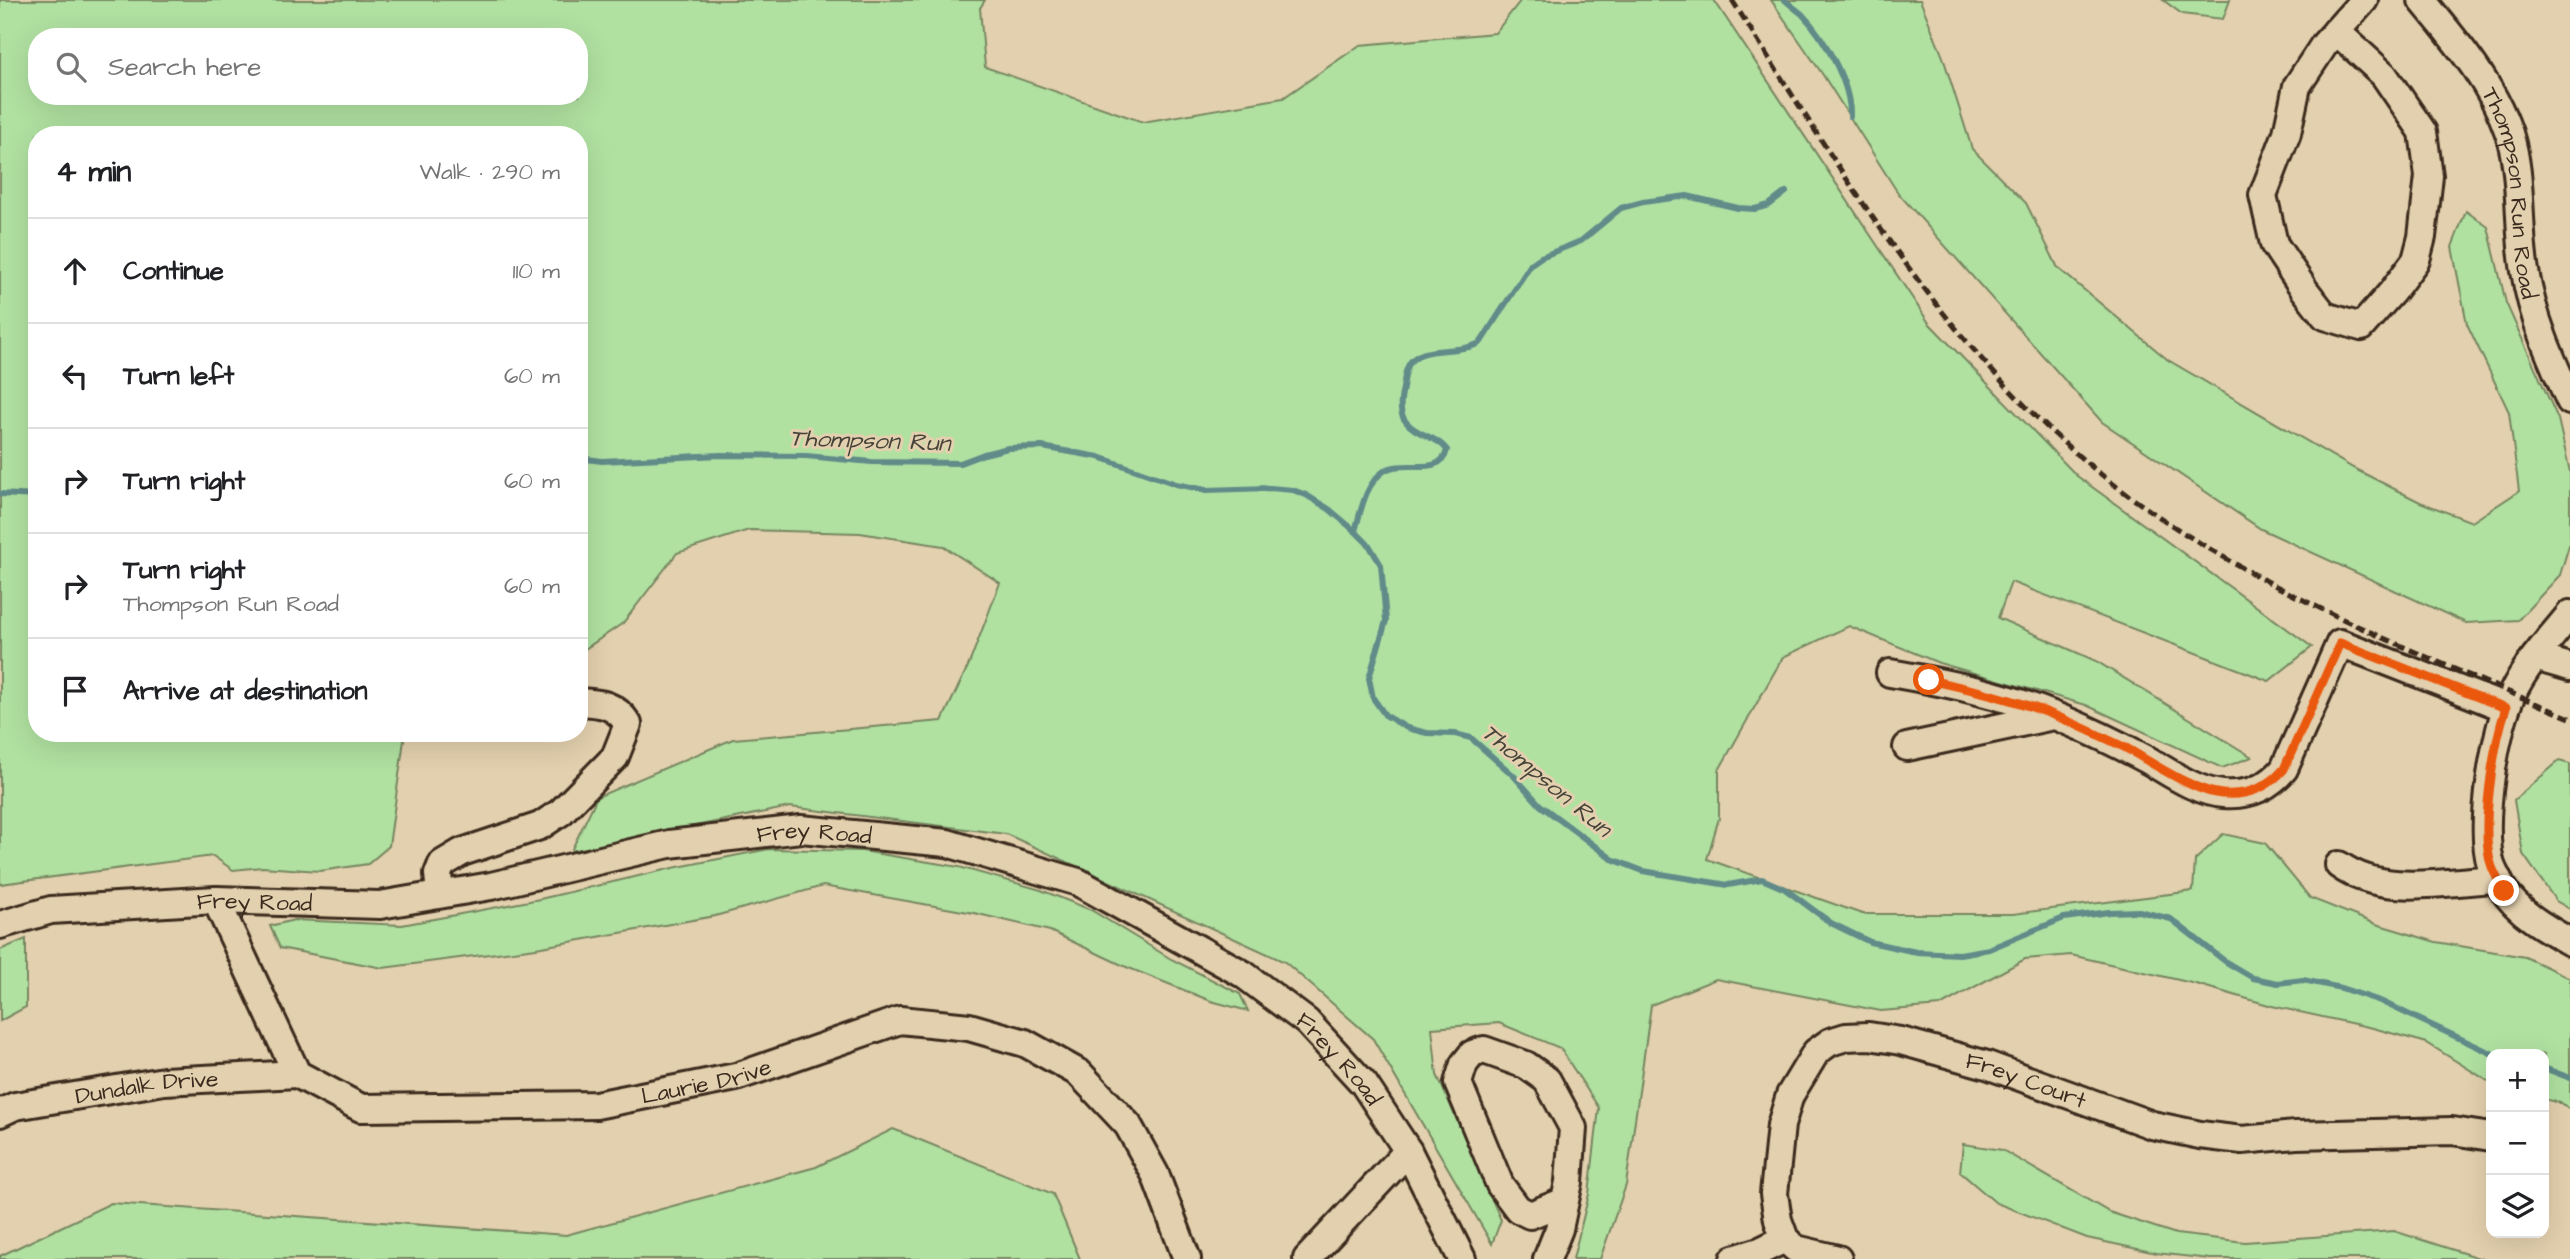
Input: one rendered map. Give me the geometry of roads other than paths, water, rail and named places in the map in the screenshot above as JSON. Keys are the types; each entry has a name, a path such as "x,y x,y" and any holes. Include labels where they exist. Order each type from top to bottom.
{"street":[{"path":"2336,32 2384,75 2423,132 2429,176 2422,237 2416,260 2361,327 2325,316 2304,289 2274,244 2263,195 2287,133 2297,86 2336,32 2364,0"},
{"name":"Thompson Run Road","path":"2422,0 2480,74 2505,124 2516,166 2524,269 2532,307 2542,338 2570,401"},
{"path":"2570,614 2535,657 2512,693 2506,708 2496,744 2487,837 2491,865 2504,891 2524,912 2570,942"},
{"path":"1890,673 1985,692 2055,716 2123,747 2203,790 2231,794 2255,791 2275,780 2284,769 2340,643 2506,708"},
{"path":"2535,657 2570,667"},
{"path":"440,894 438,874 442,864 462,852 540,826 561,812 615,757 628,724 620,712 606,704 588,703"},
{"path":"1907,747 2055,716"},
{"name":"Frey Road","path":"0,925 51,910 216,900 380,905 491,886 669,844 801,829 947,843 1078,883 1243,974 1307,1021 1364,1084 1408,1151 1461,1259"},
{"path":"2339,865 2351,874 2379,883 2407,885 2498,879"},
{"path":"216,900 297,1074"},
{"name":"Laurie Drive","path":"297,1074 361,1108 596,1105 736,1077 900,1020 970,1027 1025,1043 1079,1073 1128,1125 1154,1174 1187,1259"},
{"name":"Frey Court","path":"1785,1239 1778,1220 1774,1194 1781,1125 1790,1095 1816,1052 1830,1042 1846,1037 1870,1036 1901,1041 1987,1065 2152,1125 2200,1135 2242,1140 2296,1135 2452,1131 2486,1136"},
{"path":"1547,1259 1559,1229 1565,1201 1569,1182 1573,1128 1547,1080 1526,1065 1484,1050 1472,1054 1464,1064 1458,1083 1500,1185 1518,1209 1530,1215 1565,1201"},
{"name":"Dundalk Drive","path":"0,1113 15,1106 164,1081 297,1074"},
{"path":"1307,1259 1408,1151"},
{"path":"1734,1259 1785,1239 1796,1249 1838,1259"}],"waterway":[{"path":"1785,0 1802,14 1835,61 1846,89 1850,116"},
{"path":"1355,531 1365,498 1378,476 1384,471 1401,466 1429,466 1437,463 1447,450 1443,445 1416,431 1404,420 1401,401 1408,366 1413,359 1430,352 1462,348 1481,342 1531,264 1541,257 1581,241 1621,208 1687,196 1738,208 1755,209 1769,205 1786,192"},
{"name":"Thompson Run","path":"588,459 602,461 720,455 960,463 1008,448 1042,447 1099,457 1176,484 1206,490 1293,490 1329,509 1355,531 1369,545 1381,565 1386,621 1369,678 1373,698 1385,715 1407,728 1471,738 1513,775 1540,805 1612,859 1643,871 1728,885 1762,879 1785,889 1831,923 1870,942 1916,952 1960,954 1989,949 2064,918 2139,911 2171,919 2226,962 2253,978 2278,983 2303,980 2341,988 2380,1001 2486,1051"},
{"name":"Thompson Run","path":"0,494 28,496"},
{"name":"Thompson Run","path":"2549,1070 2570,1078"}],"railway":[{"path":"1732,0 1860,199 1906,264 1955,327 2007,387 2063,442 2124,492 2176,528 2284,590 2397,644 2570,718"}]}
